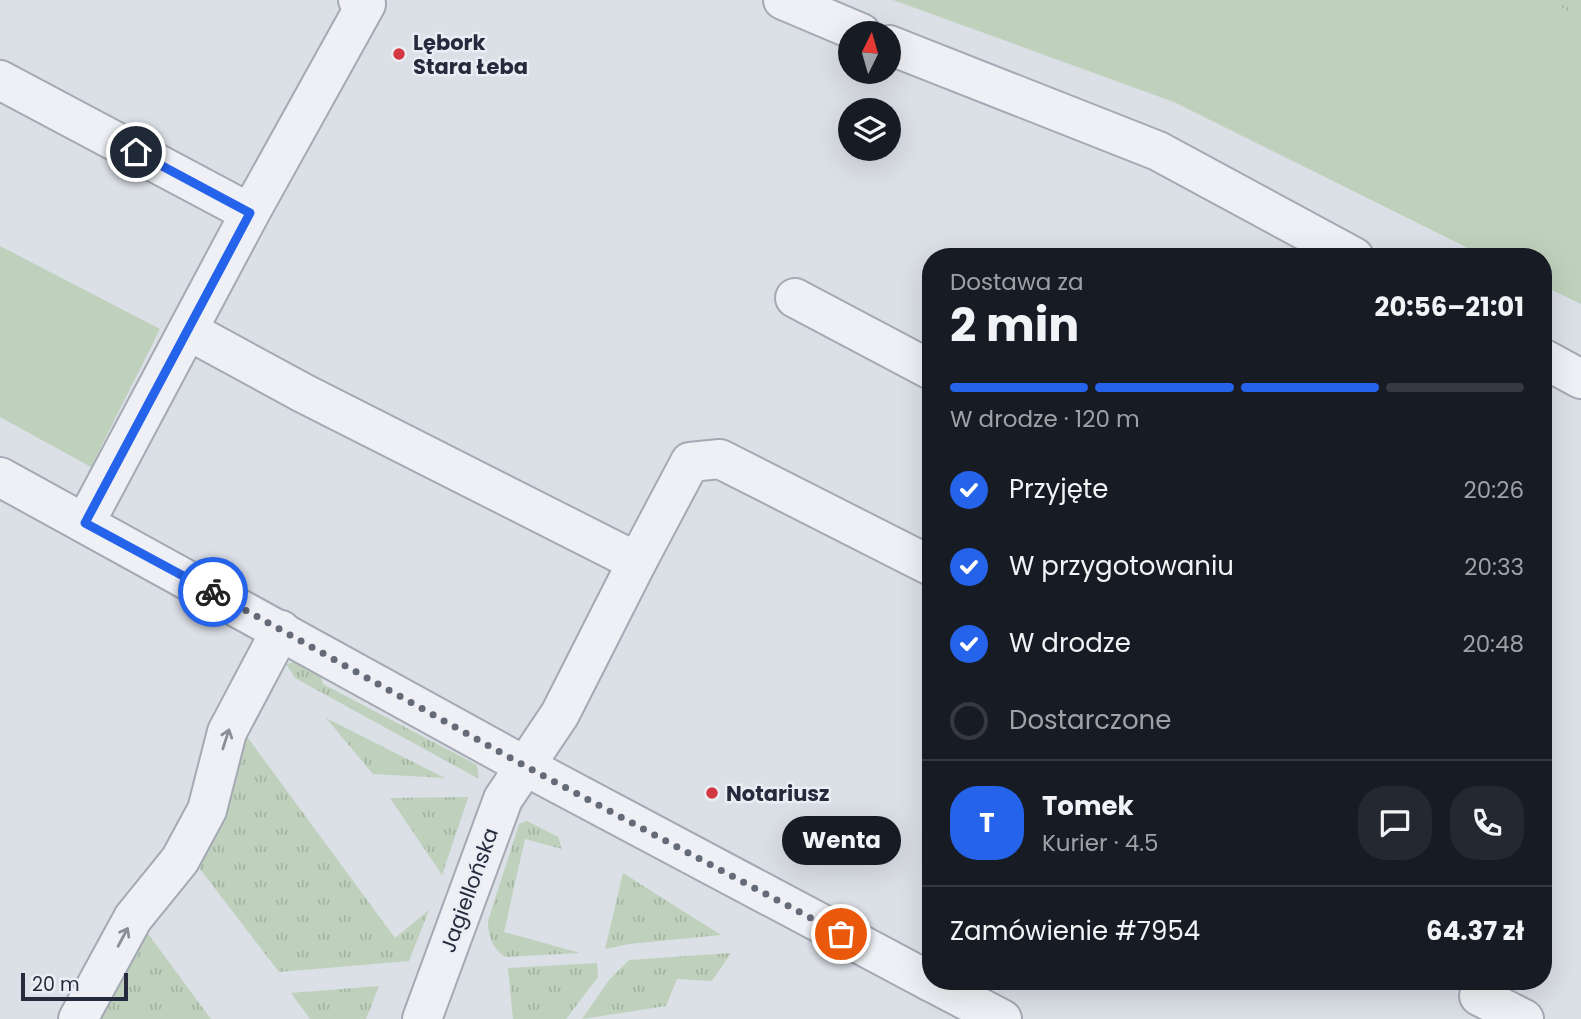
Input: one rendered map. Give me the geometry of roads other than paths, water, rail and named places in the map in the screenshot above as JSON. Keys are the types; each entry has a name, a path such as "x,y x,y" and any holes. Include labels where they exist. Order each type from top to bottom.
{"street":[{"path":"783,0 838,23"},
{"path":"85,523 364,1"},
{"path":"901,50 1158,151 1337,248"},
{"path":"0,80 250,213"},
{"path":"795,298 922,365"},
{"path":"189,331 303,393 637,562"},
{"path":"1552,363 1581,379"},
{"name":"Jagiellońska","path":"422,1019 503,799 561,714 690,462 720,459 922,561"},
{"path":"0,477 525,766 922,977"},
{"path":"78,1019 133,918 180,860 207,810 227,732 281,630"},
{"path":"946,990 1002,1019"},
{"path":"1479,996 1524,1019"}],"place":[{"name":"Lębork Stara Łeba","path":"399,54"},
{"name":"Notariusz","path":"712,793"},
{"name":"Wenta","path":"841,934"}]}
